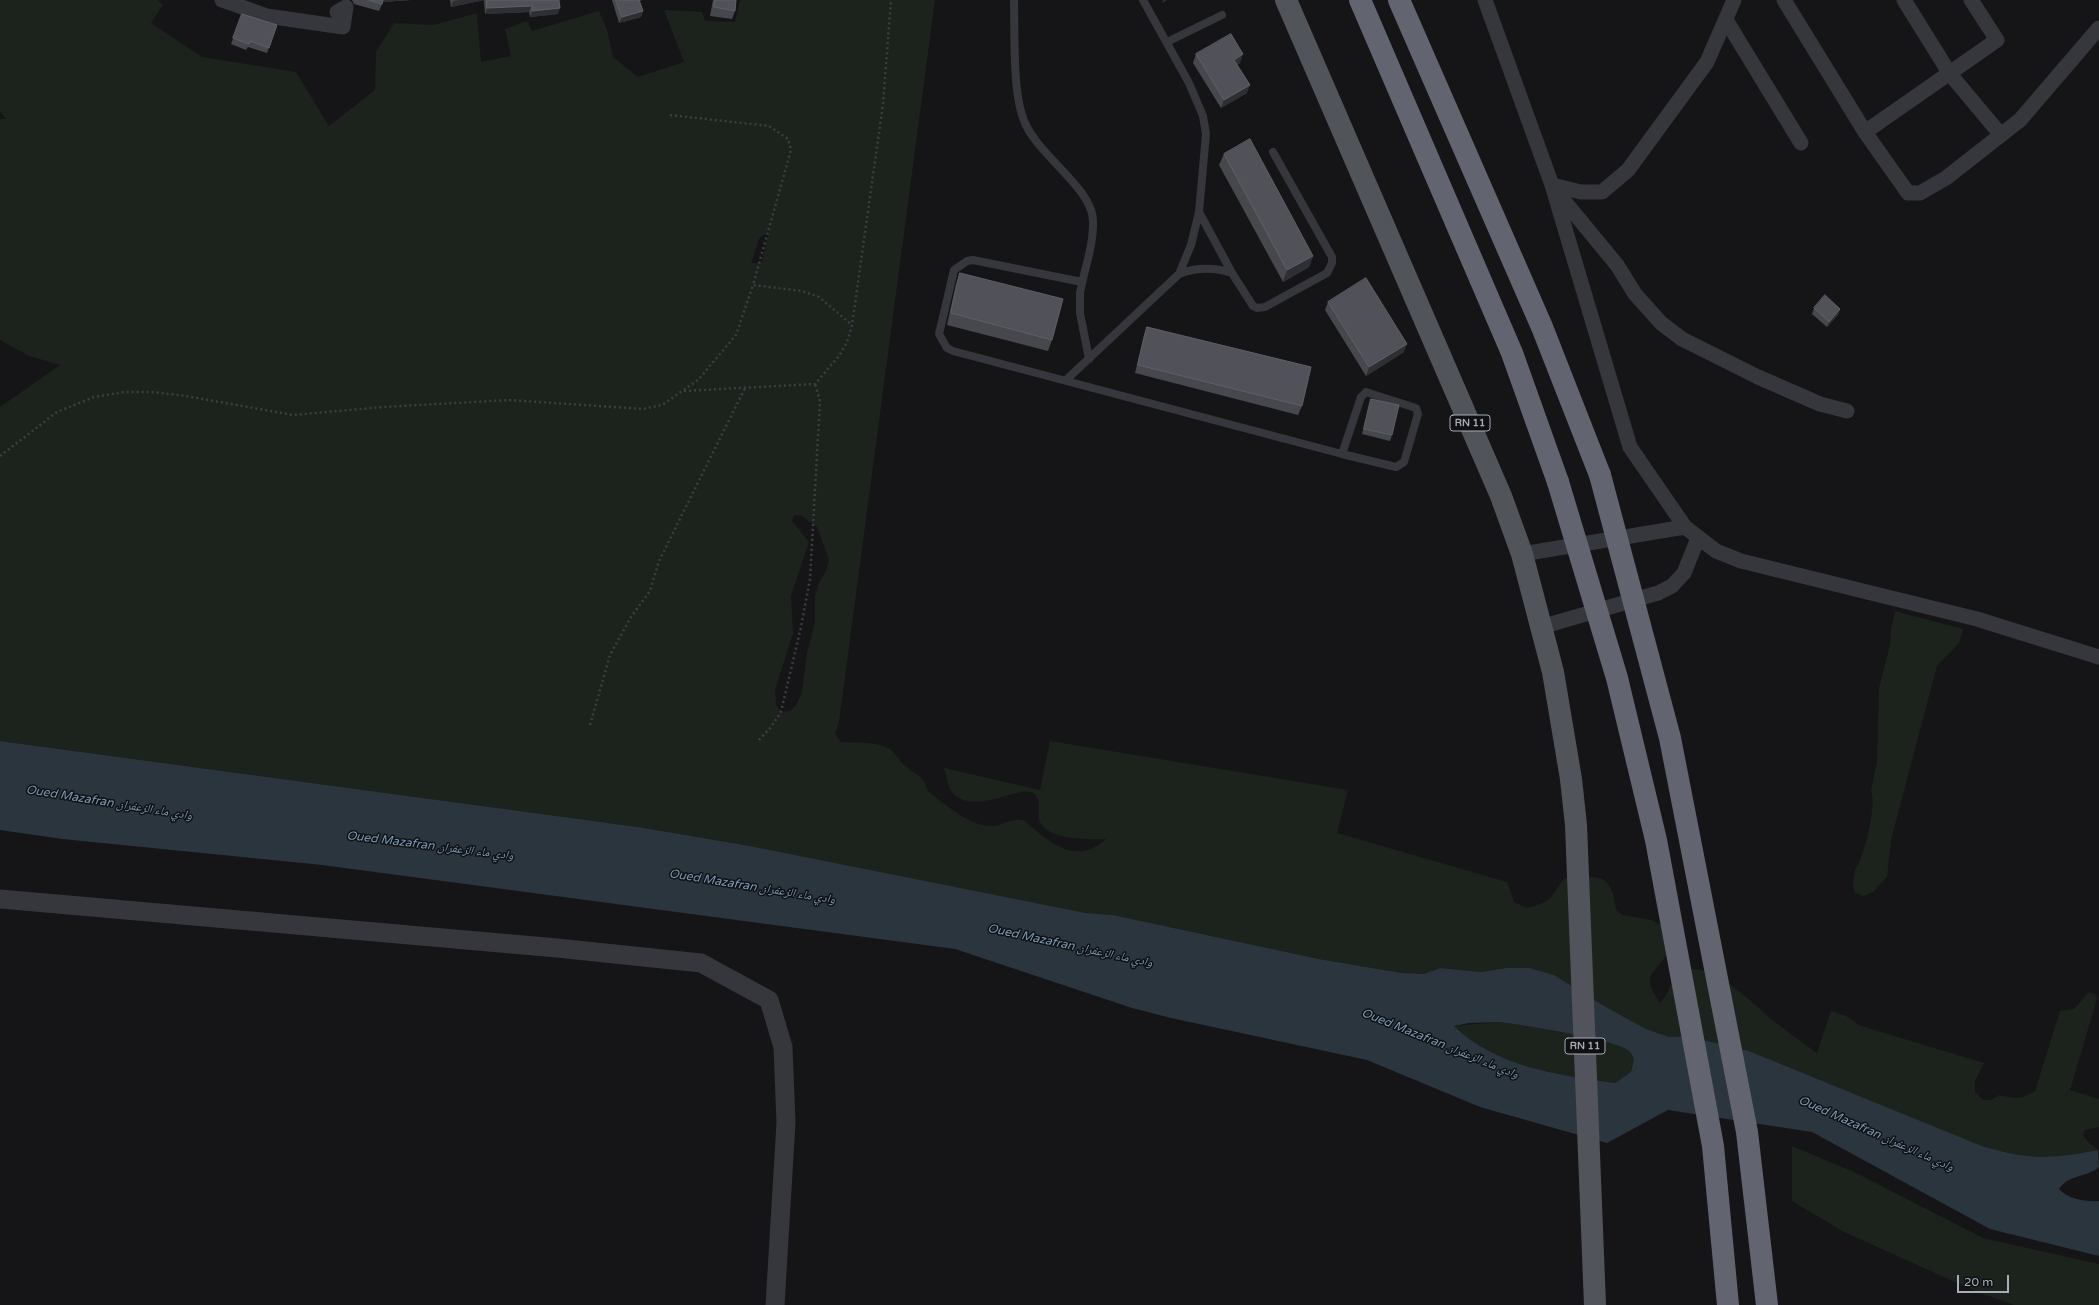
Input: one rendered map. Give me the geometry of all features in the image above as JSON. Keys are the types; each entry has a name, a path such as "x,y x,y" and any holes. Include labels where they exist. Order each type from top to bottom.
{"highway":[{"path":"1360,0 1512,353 1558,482 1617,678 1656,840 1713,1146 1728,1305"},
{"path":"1399,0 1542,327 1600,475 1670,738 1747,1132 1767,1305"}],"main road":[{"name":"RN 11","path":"1286,0 1484,456 1522,554 1541,627 1561,713 1576,825 1595,1305"}],"street":[{"path":"222,0 267,16 343,27 346,8 337,12"},
{"path":"1485,0 1552,186 1630,447 1685,527 1716,551 1741,561 1977,619 2099,657"},
{"path":"1552,186 1581,192 1602,192 1628,170 1707,62 1734,0"},
{"path":"1784,0 1865,132 1908,193 1920,193 1946,178 2020,120 2099,28"},
{"path":"1904,0 1950,74 2001,135"},
{"path":"1865,132 1950,74 1996,40 1971,0"},
{"path":"1726,20 1801,143"},
{"path":"1552,186 1617,265 1635,294 1661,324 1682,339 1758,377 1820,404 1847,411"},
{"path":"1522,554 1685,527"},
{"path":"1541,627 1658,593 1672,586 1684,573 1698,538"},
{"path":"0,899 557,948 701,963 769,1000 783,1048 786,1123 775,1305"}],"lane":[{"path":"1014,0 1018,102 1023,118 1036,143 1084,195 1092,211 1093,230 1082,282 1080,313 1089,359"},
{"path":"1066,380 1179,274 1191,245 1199,212 1206,134 1203,116 1192,88 1143,0"},
{"path":"1167,42 1222,15"},
{"path":"1199,212 1249,303 1253,306 1261,308 1322,277 1331,269 1332,257 1273,152"},
{"path":"1082,282 973,260 967,261 954,270 939,334 947,348 953,351 1342,454 1396,467 1402,464 1418,411 1413,406 1366,392 1361,397 1342,454"},
{"path":"1179,274 1200,268 1222,270 1232,273"}],"path":[{"path":"682,391 816,384 839,356 847,342 852,325 883,104 891,0"},
{"path":"0,456 57,412 94,397 124,392 152,392 186,396 293,415 384,407 509,400 643,409 662,405 698,380 736,335 753,285 791,150 788,139 768,126 670,114"},
{"path":"753,285 802,291 818,297 852,325"},
{"path":"759,740 781,712 810,579 820,401 816,384"},
{"path":"590,725 610,655 631,616 650,591 659,561 745,388"}],"shaded area":[{"path":"0,0 158,0 163,5 151,23 202,57 296,72 329,126 375,90 376,52 394,23 434,25 477,13 481,62 511,56 505,29 527,21 532,31 599,11 607,30 613,57 638,77 684,62 664,10 702,12 705,21 735,22 740,0 935,0 839,722 835,734 841,742 880,745 891,750 901,762 918,775 928,791 951,809 968,819 986,826 995,826 1014,820 1025,821 1053,843 1074,851 1084,851 1095,847 1106,839 1070,838 1052,833 1040,822 1038,815 1039,805 1034,793 1023,792 972,802 963,800 955,795 949,787 944,768 1040,790 1050,741 1348,790 1337,833 1507,882 1514,902 1527,908 1547,901 1565,878 1595,877 1607,882 1614,897 1616,910 1623,915 1651,920 1663,926 1668,953 1650,976 1651,986 1660,1003 1667,994 1673,981 1680,974 1696,969 1708,972 1733,987 1775,1022 1817,1053 1831,1011 1846,1016 1861,1026 1984,1063 1975,1081 1975,1092 1983,1100 1991,1100 1999,1095 2022,1097 2035,1091 2060,1011 2074,1009 2089,992 2095,994 2097,999 2070,1090 2099,1099 2099,1127 2085,1130 2083,1135 2088,1142 2098,1150 2067,1155 2040,1157 2013,1154 1982,1146 1749,1051 1687,1036 1669,1037 1646,1029 1606,1007 1554,975 1506,968 1481,972 1440,968 1424,974 1402,973 1319,959 1113,915 1086,913 750,846 638,827 0,741 0,407 60,365 29,356 0,340 0,119 6,119 0,111","holes":["769,231 762,263 751,263 759,239","794,515 802,516 817,527 829,560 815,596 815,622 807,653 802,692 796,705 790,711 781,712 776,705 775,690 793,633 791,596 809,542 792,521"]},
{"path":"1895,611 1963,629 1959,643 1937,666 1891,840 1887,877 1873,892 1863,896 1855,893 1853,885 1855,870 1860,861 1867,839 1871,819 1873,802 1871,790 1877,762 1879,688 1890,645 1891,629"},
{"path":"1498,1022 1566,1033 1621,1047 1629,1051 1634,1058 1631,1072 1615,1083 1529,1067 1489,1051 1471,1040 1454,1026"},
{"path":"1792,1146 1852,1171 1983,1238 2099,1264 2099,1305 2014,1305 1975,1291 1844,1232 1792,1201"}],"water":[{"name":"Oued Mazafran وادي ماء الزعفران","path":"0,741 638,827 750,846 1086,913 1113,915 1319,959 1402,973 1424,974 1440,968 1481,972 1506,968 1529,968 1554,975 1606,1007 1646,1029 1669,1037 1687,1036 1749,1051 1982,1146 2013,1154 2040,1157 2067,1155 2098,1150 2099,1167 2089,1173 2073,1178 2063,1184 2059,1189 2067,1195 2078,1199 2099,1201 2099,1256 1990,1229 1812,1132 1668,1110 1607,1143 1480,1107 1367,1060 1171,1018 1132,1008 955,949 322,865 62,839 0,830","holes":["1498,1022 1567,1033 1607,1042 1621,1047 1629,1051 1634,1058 1631,1072 1615,1083 1529,1067 1489,1051 1471,1040 1454,1026 1469,1023"]}],"building":[{"path":"369,0 383,0 382,4"},
{"path":"487,0 559,0 560,8 532,11 532,6 487,8"},
{"path":"616,0 639,0 643,11 622,17"},
{"path":"715,0 736,0 735,11 714,7"},
{"path":"242,14 277,25 269,48 250,41 249,44 233,38"},
{"path":"1231,34 1243,54 1234,60 1250,85 1224,100 1196,54"},
{"path":"1250,139 1313,256 1287,270 1224,154"},
{"path":"960,273 1063,299 1052,340 951,313"},
{"path":"1366,278 1407,344 1369,367 1328,302"},
{"path":"1825,295 1840,309 1829,322 1814,308"},
{"path":"1147,327 1311,367 1302,406 1138,365"},
{"path":"1371,399 1399,405 1392,435 1364,429"}]}
